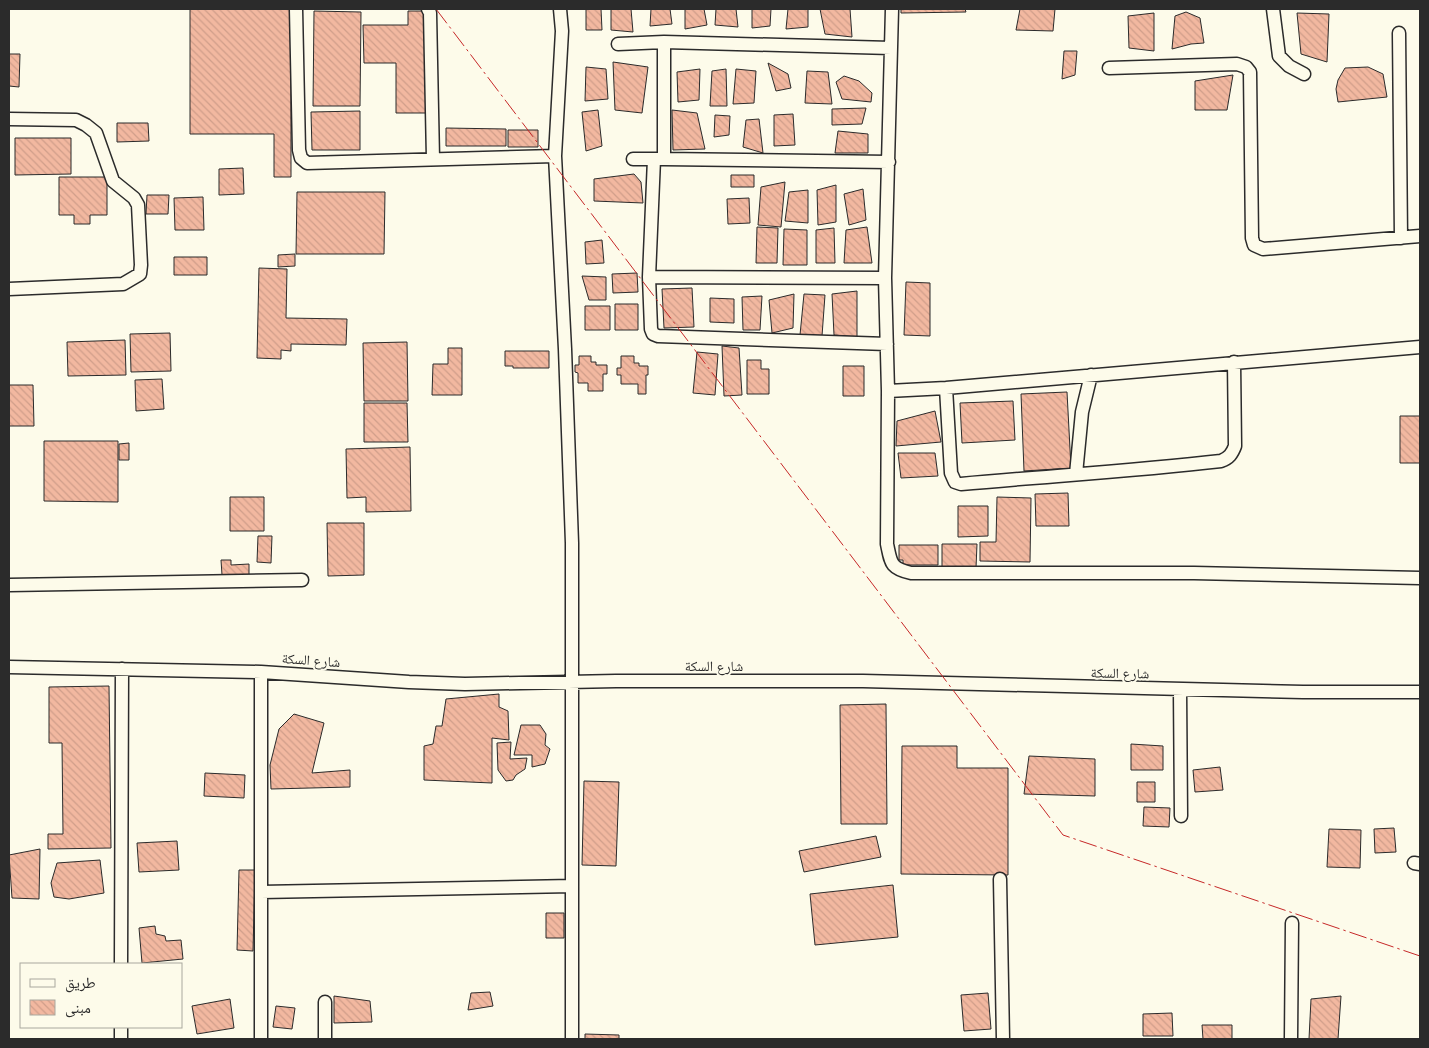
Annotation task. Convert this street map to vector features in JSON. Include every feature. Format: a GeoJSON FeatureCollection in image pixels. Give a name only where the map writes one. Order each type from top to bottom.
{"type":"FeatureCollection","features":[{"type":"Feature","properties":{"kind":"street"},"geometry":{"type":"LineString","coordinates":[[296,9],[299,150],[301,158],[307,163],[555,156]]}},
{"type":"Feature","properties":{"kind":"street"},"geometry":{"type":"LineString","coordinates":[[428,9],[430,13],[433,159]]}},
{"type":"Feature","properties":{"kind":"street"},"geometry":{"type":"LineString","coordinates":[[560,9],[562,31],[555,156],[568,436],[573,682],[572,1039]]}},
{"type":"Feature","properties":{"kind":"street"},"geometry":{"type":"LineString","coordinates":[[892,9],[885,278],[888,391],[887,544],[890,561],[898,570],[912,573],[1194,574],[1420,578]]}},
{"type":"Feature","properties":{"kind":"street"},"geometry":{"type":"LineString","coordinates":[[1273,9],[1279,56],[1289,66],[1304,74]]}},
{"type":"Feature","properties":{"kind":"street"},"geometry":{"type":"LineString","coordinates":[[1399,33],[1401,238]]}},
{"type":"Feature","properties":{"kind":"street"},"geometry":{"type":"LineString","coordinates":[[618,44],[664,42],[891,48]]}},
{"type":"Feature","properties":{"kind":"street"},"geometry":{"type":"LineString","coordinates":[[664,42],[659,159],[650,277],[651,329],[653,334],[658,336],[887,344]]}},
{"type":"Feature","properties":{"kind":"street"},"geometry":{"type":"LineString","coordinates":[[1109,68],[1237,64],[1246,67],[1250,72],[1252,238],[1254,245],[1263,249],[1420,236]]}},
{"type":"Feature","properties":{"kind":"street"},"geometry":{"type":"LineString","coordinates":[[9,119],[76,120],[96,133],[113,181],[134,198],[138,205],[141,265],[140,274],[123,284],[9,288]]}},
{"type":"Feature","properties":{"kind":"street"},"geometry":{"type":"LineString","coordinates":[[633,159],[889,162]]}},
{"type":"Feature","properties":{"kind":"street"},"geometry":{"type":"LineString","coordinates":[[650,277],[885,278]]}},
{"type":"Feature","properties":{"kind":"street"},"geometry":{"type":"LineString","coordinates":[[888,391],[946,388],[1420,347]]}},
{"type":"Feature","properties":{"kind":"street"},"geometry":{"type":"LineString","coordinates":[[946,388],[951,473],[955,482],[961,484],[1158,468],[1221,461],[1228,458],[1235,446],[1234,362]]}},
{"type":"Feature","properties":{"kind":"street"},"geometry":{"type":"LineString","coordinates":[[1076,474],[1082,412],[1091,375]]}},
{"type":"Feature","properties":{"kind":"street"},"geometry":{"type":"LineString","coordinates":[[9,585],[302,580]]}},
{"type":"Feature","properties":{"kind":"street","name":"شارع السكة"},"geometry":{"type":"LineString","coordinates":[[9,667],[261,672],[465,684],[616,681],[863,681],[1180,690],[1420,692]]}},
{"type":"Feature","properties":{"kind":"street"},"geometry":{"type":"LineString","coordinates":[[121,963],[122,669]]}},
{"type":"Feature","properties":{"kind":"street"},"geometry":{"type":"LineString","coordinates":[[261,672],[262,1039]]}},
{"type":"Feature","properties":{"kind":"street"},"geometry":{"type":"LineString","coordinates":[[1180,690],[1181,816]]}},
{"type":"Feature","properties":{"kind":"street"},"geometry":{"type":"LineString","coordinates":[[1000,879],[1003,1039]]}},
{"type":"Feature","properties":{"kind":"street"},"geometry":{"type":"LineString","coordinates":[[262,892],[572,886]]}},
{"type":"Feature","properties":{"kind":"street"},"geometry":{"type":"LineString","coordinates":[[1291,1039],[1292,923]]}},
{"type":"Feature","properties":{"kind":"street"},"geometry":{"type":"LineString","coordinates":[[324,1002],[325,1039]]}},
{"type":"Feature","properties":{"kind":"building"},"geometry":{"type":"Polygon","coordinates":[[[190,9],[291,9],[291,177],[274,177],[274,134],[190,134],[190,9]]]}},
{"type":"Feature","properties":{"kind":"building"},"geometry":{"type":"Polygon","coordinates":[[[586,9],[601,9],[602,30],[586,30],[586,9]]]}},
{"type":"Feature","properties":{"kind":"building"},"geometry":{"type":"Polygon","coordinates":[[[611,9],[631,9],[633,32],[611,30],[611,9]]]}},
{"type":"Feature","properties":{"kind":"building"},"geometry":{"type":"Polygon","coordinates":[[[651,9],[670,9],[672,24],[650,26],[651,9]]]}},
{"type":"Feature","properties":{"kind":"building"},"geometry":{"type":"Polygon","coordinates":[[[685,9],[704,9],[707,25],[685,29],[685,9]]]}},
{"type":"Feature","properties":{"kind":"building"},"geometry":{"type":"Polygon","coordinates":[[[716,9],[736,9],[738,27],[715,25],[716,9]]]}},
{"type":"Feature","properties":{"kind":"building"},"geometry":{"type":"Polygon","coordinates":[[[752,9],[771,9],[770,26],[752,28],[752,9]]]}},
{"type":"Feature","properties":{"kind":"building"},"geometry":{"type":"Polygon","coordinates":[[[788,9],[808,9],[808,27],[786,29],[788,9]]]}},
{"type":"Feature","properties":{"kind":"building"},"geometry":{"type":"Polygon","coordinates":[[[820,9],[850,9],[852,37],[825,34],[820,9]]]}},
{"type":"Feature","properties":{"kind":"building"},"geometry":{"type":"Polygon","coordinates":[[[901,9],[965,9],[966,12],[901,13],[901,9]]]}},
{"type":"Feature","properties":{"kind":"building"},"geometry":{"type":"Polygon","coordinates":[[[1020,9],[1055,9],[1053,31],[1016,30],[1020,9]]]}},
{"type":"Feature","properties":{"kind":"building"},"geometry":{"type":"Polygon","coordinates":[[[314,11],[361,12],[360,106],[313,106],[314,11]]]}},
{"type":"Feature","properties":{"kind":"building"},"geometry":{"type":"Polygon","coordinates":[[[408,11],[425,11],[426,113],[396,113],[396,63],[364,63],[363,25],[408,25],[408,11]]]}},
{"type":"Feature","properties":{"kind":"building"},"geometry":{"type":"Polygon","coordinates":[[[1186,12],[1200,18],[1204,43],[1172,49],[1175,16],[1186,12]]]}},
{"type":"Feature","properties":{"kind":"building"},"geometry":{"type":"Polygon","coordinates":[[[1154,13],[1154,51],[1129,48],[1128,16],[1154,13]]]}},
{"type":"Feature","properties":{"kind":"building"},"geometry":{"type":"Polygon","coordinates":[[[1297,13],[1329,14],[1327,62],[1301,54],[1297,13]]]}},
{"type":"Feature","properties":{"kind":"building"},"geometry":{"type":"Polygon","coordinates":[[[1064,51],[1077,51],[1075,75],[1062,79],[1064,51]]]}},
{"type":"Feature","properties":{"kind":"building"},"geometry":{"type":"Polygon","coordinates":[[[9,54],[20,54],[19,87],[9,86],[9,54]]]}},
{"type":"Feature","properties":{"kind":"building"},"geometry":{"type":"Polygon","coordinates":[[[613,62],[648,67],[642,113],[615,110],[613,62]]]}},
{"type":"Feature","properties":{"kind":"building"},"geometry":{"type":"Polygon","coordinates":[[[768,63],[788,74],[791,88],[776,91],[768,63]]]}},
{"type":"Feature","properties":{"kind":"building"},"geometry":{"type":"Polygon","coordinates":[[[586,67],[606,69],[608,99],[585,101],[586,67]]]}},
{"type":"Feature","properties":{"kind":"building"},"geometry":{"type":"Polygon","coordinates":[[[1368,67],[1383,74],[1387,97],[1338,102],[1336,89],[1338,80],[1345,68],[1368,67]]]}},
{"type":"Feature","properties":{"kind":"building"},"geometry":{"type":"Polygon","coordinates":[[[700,69],[699,100],[678,102],[677,72],[700,69]]]}},
{"type":"Feature","properties":{"kind":"building"},"geometry":{"type":"Polygon","coordinates":[[[726,69],[727,106],[710,106],[712,71],[726,69]]]}},
{"type":"Feature","properties":{"kind":"building"},"geometry":{"type":"Polygon","coordinates":[[[736,69],[756,71],[754,103],[733,104],[736,69]]]}},
{"type":"Feature","properties":{"kind":"building"},"geometry":{"type":"Polygon","coordinates":[[[807,71],[828,72],[832,104],[805,103],[807,71]]]}},
{"type":"Feature","properties":{"kind":"building"},"geometry":{"type":"Polygon","coordinates":[[[1233,75],[1227,110],[1195,110],[1195,81],[1233,75]]]}},
{"type":"Feature","properties":{"kind":"building"},"geometry":{"type":"Polygon","coordinates":[[[844,76],[859,81],[872,93],[871,102],[842,99],[836,82],[844,76]]]}},
{"type":"Feature","properties":{"kind":"building"},"geometry":{"type":"Polygon","coordinates":[[[866,108],[862,124],[832,125],[832,109],[866,108]]]}},
{"type":"Feature","properties":{"kind":"building"},"geometry":{"type":"Polygon","coordinates":[[[598,110],[602,146],[586,151],[582,112],[598,110]]]}},
{"type":"Feature","properties":{"kind":"building"},"geometry":{"type":"Polygon","coordinates":[[[672,110],[697,113],[705,149],[673,150],[672,110]]]}},
{"type":"Feature","properties":{"kind":"building"},"geometry":{"type":"Polygon","coordinates":[[[360,111],[360,150],[312,150],[311,112],[360,111]]]}},
{"type":"Feature","properties":{"kind":"building"},"geometry":{"type":"Polygon","coordinates":[[[793,114],[795,145],[774,146],[774,115],[793,114]]]}},
{"type":"Feature","properties":{"kind":"building"},"geometry":{"type":"Polygon","coordinates":[[[715,115],[730,116],[729,135],[714,137],[715,115]]]}},
{"type":"Feature","properties":{"kind":"building"},"geometry":{"type":"Polygon","coordinates":[[[759,119],[763,153],[743,147],[746,120],[759,119]]]}},
{"type":"Feature","properties":{"kind":"building"},"geometry":{"type":"Polygon","coordinates":[[[117,123],[148,123],[149,141],[117,142],[117,123]]]}},
{"type":"Feature","properties":{"kind":"building"},"geometry":{"type":"Polygon","coordinates":[[[446,128],[506,129],[506,146],[446,146],[446,128]]]}},
{"type":"Feature","properties":{"kind":"building"},"geometry":{"type":"Polygon","coordinates":[[[508,130],[538,130],[538,147],[508,147],[508,130]]]}},
{"type":"Feature","properties":{"kind":"building"},"geometry":{"type":"Polygon","coordinates":[[[838,131],[868,134],[868,153],[835,153],[838,131]]]}},
{"type":"Feature","properties":{"kind":"building"},"geometry":{"type":"Polygon","coordinates":[[[15,138],[71,138],[71,174],[15,175],[15,138]]]}},
{"type":"Feature","properties":{"kind":"building"},"geometry":{"type":"Polygon","coordinates":[[[243,168],[244,194],[219,195],[219,169],[243,168]]]}},
{"type":"Feature","properties":{"kind":"building"},"geometry":{"type":"Polygon","coordinates":[[[634,174],[641,182],[643,203],[594,201],[594,179],[634,174]]]}},
{"type":"Feature","properties":{"kind":"building"},"geometry":{"type":"Polygon","coordinates":[[[731,175],[754,175],[754,187],[731,187],[731,175]]]}},
{"type":"Feature","properties":{"kind":"building"},"geometry":{"type":"Polygon","coordinates":[[[59,177],[107,177],[107,215],[90,215],[90,224],[74,224],[74,215],[59,215],[59,177]]]}},
{"type":"Feature","properties":{"kind":"building"},"geometry":{"type":"Polygon","coordinates":[[[785,182],[781,227],[758,225],[761,187],[785,182]]]}},
{"type":"Feature","properties":{"kind":"building"},"geometry":{"type":"Polygon","coordinates":[[[836,185],[836,222],[818,225],[817,190],[836,185]]]}},
{"type":"Feature","properties":{"kind":"building"},"geometry":{"type":"Polygon","coordinates":[[[863,189],[866,220],[849,225],[844,194],[863,189]]]}},
{"type":"Feature","properties":{"kind":"building"},"geometry":{"type":"Polygon","coordinates":[[[808,190],[808,223],[785,221],[789,192],[808,190]]]}},
{"type":"Feature","properties":{"kind":"building"},"geometry":{"type":"Polygon","coordinates":[[[297,192],[385,192],[384,254],[296,254],[297,192]]]}},
{"type":"Feature","properties":{"kind":"building"},"geometry":{"type":"Polygon","coordinates":[[[147,195],[169,195],[168,214],[146,214],[147,195]]]}},
{"type":"Feature","properties":{"kind":"building"},"geometry":{"type":"Polygon","coordinates":[[[203,197],[204,230],[175,230],[174,198],[203,197]]]}},
{"type":"Feature","properties":{"kind":"building"},"geometry":{"type":"Polygon","coordinates":[[[749,198],[750,223],[728,224],[727,199],[749,198]]]}},
{"type":"Feature","properties":{"kind":"building"},"geometry":{"type":"Polygon","coordinates":[[[757,227],[778,228],[777,263],[756,263],[757,227]]]}},
{"type":"Feature","properties":{"kind":"building"},"geometry":{"type":"Polygon","coordinates":[[[867,227],[872,263],[844,263],[846,230],[867,227]]]}},
{"type":"Feature","properties":{"kind":"building"},"geometry":{"type":"Polygon","coordinates":[[[834,228],[835,263],[816,263],[816,230],[834,228]]]}},
{"type":"Feature","properties":{"kind":"building"},"geometry":{"type":"Polygon","coordinates":[[[784,229],[807,230],[807,265],[783,265],[784,229]]]}},
{"type":"Feature","properties":{"kind":"building"},"geometry":{"type":"Polygon","coordinates":[[[602,240],[604,263],[586,264],[585,242],[602,240]]]}},
{"type":"Feature","properties":{"kind":"building"},"geometry":{"type":"Polygon","coordinates":[[[295,254],[295,266],[278,267],[278,255],[295,254]]]}},
{"type":"Feature","properties":{"kind":"building"},"geometry":{"type":"Polygon","coordinates":[[[174,257],[207,257],[207,275],[174,275],[174,257]]]}},
{"type":"Feature","properties":{"kind":"building"},"geometry":{"type":"Polygon","coordinates":[[[259,268],[287,269],[286,318],[347,319],[346,345],[291,344],[291,351],[281,350],[281,359],[257,358],[259,268]]]}},
{"type":"Feature","properties":{"kind":"building"},"geometry":{"type":"Polygon","coordinates":[[[637,273],[638,292],[613,293],[612,274],[637,273]]]}},
{"type":"Feature","properties":{"kind":"building"},"geometry":{"type":"Polygon","coordinates":[[[582,276],[606,277],[606,300],[589,300],[582,276]]]}},
{"type":"Feature","properties":{"kind":"building"},"geometry":{"type":"Polygon","coordinates":[[[906,282],[930,283],[930,336],[904,335],[906,282]]]}},
{"type":"Feature","properties":{"kind":"building"},"geometry":{"type":"Polygon","coordinates":[[[692,288],[694,327],[664,328],[662,289],[692,288]]]}},
{"type":"Feature","properties":{"kind":"building"},"geometry":{"type":"Polygon","coordinates":[[[857,291],[857,337],[834,335],[832,294],[857,291]]]}},
{"type":"Feature","properties":{"kind":"building"},"geometry":{"type":"Polygon","coordinates":[[[794,294],[793,328],[772,333],[769,300],[794,294]]]}},
{"type":"Feature","properties":{"kind":"building"},"geometry":{"type":"Polygon","coordinates":[[[804,294],[825,295],[822,336],[800,335],[804,294]]]}},
{"type":"Feature","properties":{"kind":"building"},"geometry":{"type":"Polygon","coordinates":[[[762,296],[760,330],[743,330],[742,297],[762,296]]]}},
{"type":"Feature","properties":{"kind":"building"},"geometry":{"type":"Polygon","coordinates":[[[710,298],[734,299],[734,323],[710,322],[710,298]]]}},
{"type":"Feature","properties":{"kind":"building"},"geometry":{"type":"Polygon","coordinates":[[[615,304],[638,304],[638,330],[615,330],[615,304]]]}},
{"type":"Feature","properties":{"kind":"building"},"geometry":{"type":"Polygon","coordinates":[[[585,306],[610,306],[610,330],[585,330],[585,306]]]}},
{"type":"Feature","properties":{"kind":"building"},"geometry":{"type":"Polygon","coordinates":[[[170,333],[171,371],[131,372],[130,334],[170,333]]]}},
{"type":"Feature","properties":{"kind":"building"},"geometry":{"type":"Polygon","coordinates":[[[125,340],[126,375],[68,376],[67,342],[125,340]]]}},
{"type":"Feature","properties":{"kind":"building"},"geometry":{"type":"Polygon","coordinates":[[[407,342],[408,401],[364,401],[363,343],[407,342]]]}},
{"type":"Feature","properties":{"kind":"building"},"geometry":{"type":"Polygon","coordinates":[[[722,346],[739,348],[742,395],[724,396],[722,346]]]}},
{"type":"Feature","properties":{"kind":"building"},"geometry":{"type":"Polygon","coordinates":[[[448,348],[462,348],[462,395],[432,395],[433,364],[448,364],[448,348]]]}},
{"type":"Feature","properties":{"kind":"building"},"geometry":{"type":"Polygon","coordinates":[[[505,351],[549,351],[549,368],[513,368],[513,366],[505,366],[505,351]]]}},
{"type":"Feature","properties":{"kind":"building"},"geometry":{"type":"Polygon","coordinates":[[[697,352],[718,354],[715,395],[693,393],[697,352]]]}},
{"type":"Feature","properties":{"kind":"building"},"geometry":{"type":"Polygon","coordinates":[[[579,356],[591,356],[591,362],[596,362],[596,365],[607,365],[607,374],[603,374],[603,391],[588,391],[588,383],[578,383],[578,373],[575,372],[575,365],[579,365],[579,356]]]}},
{"type":"Feature","properties":{"kind":"building"},"geometry":{"type":"Polygon","coordinates":[[[621,356],[634,356],[634,363],[639,363],[639,366],[648,366],[646,394],[638,394],[638,384],[621,384],[621,375],[617,375],[617,368],[621,368],[621,356]]]}},
{"type":"Feature","properties":{"kind":"building"},"geometry":{"type":"Polygon","coordinates":[[[747,360],[761,360],[761,369],[769,369],[769,394],[747,394],[747,360]]]}},
{"type":"Feature","properties":{"kind":"building"},"geometry":{"type":"Polygon","coordinates":[[[843,366],[864,366],[864,396],[843,396],[843,366]]]}},
{"type":"Feature","properties":{"kind":"building"},"geometry":{"type":"Polygon","coordinates":[[[162,379],[164,409],[136,411],[135,380],[162,379]]]}},
{"type":"Feature","properties":{"kind":"building"},"geometry":{"type":"Polygon","coordinates":[[[9,385],[33,385],[34,426],[9,426],[9,385]]]}},
{"type":"Feature","properties":{"kind":"building"},"geometry":{"type":"Polygon","coordinates":[[[1067,392],[1071,468],[1024,471],[1021,394],[1067,392]]]}},
{"type":"Feature","properties":{"kind":"building"},"geometry":{"type":"Polygon","coordinates":[[[1013,401],[1015,440],[962,443],[960,403],[1013,401]]]}},
{"type":"Feature","properties":{"kind":"building"},"geometry":{"type":"Polygon","coordinates":[[[364,403],[407,403],[408,442],[364,442],[364,403]]]}},
{"type":"Feature","properties":{"kind":"building"},"geometry":{"type":"Polygon","coordinates":[[[935,411],[941,442],[896,446],[897,421],[935,411]]]}},
{"type":"Feature","properties":{"kind":"building"},"geometry":{"type":"Polygon","coordinates":[[[1400,416],[1420,416],[1420,463],[1400,463],[1400,416]]]}},
{"type":"Feature","properties":{"kind":"building"},"geometry":{"type":"Polygon","coordinates":[[[44,441],[118,441],[118,502],[44,501],[44,441]]]}},
{"type":"Feature","properties":{"kind":"building"},"geometry":{"type":"Polygon","coordinates":[[[129,443],[129,460],[119,460],[119,444],[129,443]]]}},
{"type":"Feature","properties":{"kind":"building"},"geometry":{"type":"Polygon","coordinates":[[[410,447],[411,511],[366,512],[366,497],[347,498],[346,449],[410,447]]]}},
{"type":"Feature","properties":{"kind":"building"},"geometry":{"type":"Polygon","coordinates":[[[898,453],[935,453],[938,476],[901,478],[898,453]]]}},
{"type":"Feature","properties":{"kind":"building"},"geometry":{"type":"Polygon","coordinates":[[[1068,493],[1069,526],[1036,526],[1035,494],[1068,493]]]}},
{"type":"Feature","properties":{"kind":"building"},"geometry":{"type":"Polygon","coordinates":[[[230,497],[264,497],[264,531],[230,531],[230,497]]]}},
{"type":"Feature","properties":{"kind":"building"},"geometry":{"type":"Polygon","coordinates":[[[997,497],[1031,498],[1030,562],[980,561],[980,542],[996,542],[997,497]]]}},
{"type":"Feature","properties":{"kind":"building"},"geometry":{"type":"Polygon","coordinates":[[[958,506],[988,506],[988,536],[958,537],[958,506]]]}},
{"type":"Feature","properties":{"kind":"building"},"geometry":{"type":"Polygon","coordinates":[[[327,523],[364,523],[364,575],[328,576],[327,523]]]}},
{"type":"Feature","properties":{"kind":"building"},"geometry":{"type":"Polygon","coordinates":[[[258,536],[272,536],[271,563],[257,562],[258,536]]]}},
{"type":"Feature","properties":{"kind":"building"},"geometry":{"type":"Polygon","coordinates":[[[942,544],[977,544],[976,568],[942,568],[942,544]]]}},
{"type":"Feature","properties":{"kind":"building"},"geometry":{"type":"Polygon","coordinates":[[[899,545],[938,545],[938,565],[903,565],[903,560],[899,560],[899,545]]]}},
{"type":"Feature","properties":{"kind":"building"},"geometry":{"type":"Polygon","coordinates":[[[221,560],[231,560],[231,565],[249,564],[249,575],[222,575],[221,560]]]}},
{"type":"Feature","properties":{"kind":"building"},"geometry":{"type":"Polygon","coordinates":[[[109,686],[111,848],[48,849],[48,834],[63,834],[62,743],[49,743],[49,687],[109,686]]]}},
{"type":"Feature","properties":{"kind":"building"},"geometry":{"type":"Polygon","coordinates":[[[499,694],[499,707],[508,711],[509,740],[492,738],[492,783],[424,780],[424,746],[433,744],[436,726],[442,726],[446,699],[499,694]]]}},
{"type":"Feature","properties":{"kind":"building"},"geometry":{"type":"Polygon","coordinates":[[[886,704],[887,824],[841,824],[840,705],[886,704]]]}},
{"type":"Feature","properties":{"kind":"building"},"geometry":{"type":"Polygon","coordinates":[[[294,714],[324,723],[312,773],[350,770],[350,787],[271,789],[270,765],[279,729],[294,714]]]}},
{"type":"Feature","properties":{"kind":"building"},"geometry":{"type":"Polygon","coordinates":[[[521,725],[540,725],[546,734],[545,745],[550,749],[545,764],[532,767],[532,755],[514,755],[521,725]]]}},
{"type":"Feature","properties":{"kind":"building"},"geometry":{"type":"Polygon","coordinates":[[[511,742],[510,759],[527,758],[525,769],[516,775],[513,780],[506,781],[498,770],[497,743],[511,742]]]}},
{"type":"Feature","properties":{"kind":"building"},"geometry":{"type":"Polygon","coordinates":[[[1131,744],[1163,746],[1163,770],[1131,770],[1131,744]]]}},
{"type":"Feature","properties":{"kind":"building"},"geometry":{"type":"Polygon","coordinates":[[[902,746],[957,746],[957,768],[1008,768],[1008,875],[901,874],[902,746]]]}},
{"type":"Feature","properties":{"kind":"building"},"geometry":{"type":"Polygon","coordinates":[[[1029,756],[1095,759],[1095,796],[1024,794],[1029,756]]]}},
{"type":"Feature","properties":{"kind":"building"},"geometry":{"type":"Polygon","coordinates":[[[1220,767],[1223,790],[1195,792],[1193,770],[1220,767]]]}},
{"type":"Feature","properties":{"kind":"building"},"geometry":{"type":"Polygon","coordinates":[[[205,773],[245,775],[244,798],[204,796],[205,773]]]}},
{"type":"Feature","properties":{"kind":"building"},"geometry":{"type":"Polygon","coordinates":[[[584,781],[619,782],[616,866],[582,865],[584,781]]]}},
{"type":"Feature","properties":{"kind":"building"},"geometry":{"type":"Polygon","coordinates":[[[1137,782],[1155,782],[1155,802],[1137,802],[1137,782]]]}},
{"type":"Feature","properties":{"kind":"building"},"geometry":{"type":"Polygon","coordinates":[[[1144,807],[1170,808],[1169,827],[1143,826],[1144,807]]]}},
{"type":"Feature","properties":{"kind":"building"},"geometry":{"type":"Polygon","coordinates":[[[1394,828],[1396,852],[1375,853],[1374,829],[1394,828]]]}},
{"type":"Feature","properties":{"kind":"building"},"geometry":{"type":"Polygon","coordinates":[[[1329,829],[1361,830],[1360,868],[1327,867],[1329,829]]]}},
{"type":"Feature","properties":{"kind":"building"},"geometry":{"type":"Polygon","coordinates":[[[876,836],[881,857],[804,872],[799,851],[876,836]]]}},
{"type":"Feature","properties":{"kind":"building"},"geometry":{"type":"Polygon","coordinates":[[[177,841],[179,870],[139,872],[137,843],[177,841]]]}},
{"type":"Feature","properties":{"kind":"building"},"geometry":{"type":"Polygon","coordinates":[[[40,849],[39,899],[12,898],[9,855],[40,849]]]}},
{"type":"Feature","properties":{"kind":"building"},"geometry":{"type":"Polygon","coordinates":[[[100,860],[104,893],[69,899],[54,897],[51,883],[57,863],[100,860]]]}},
{"type":"Feature","properties":{"kind":"building"},"geometry":{"type":"Polygon","coordinates":[[[239,870],[255,870],[253,951],[237,950],[239,870]]]}},
{"type":"Feature","properties":{"kind":"building"},"geometry":{"type":"Polygon","coordinates":[[[893,885],[898,937],[815,945],[810,894],[893,885]]]}},
{"type":"Feature","properties":{"kind":"building"},"geometry":{"type":"Polygon","coordinates":[[[546,913],[564,913],[564,938],[546,938],[546,913]]]}},
{"type":"Feature","properties":{"kind":"building"},"geometry":{"type":"Polygon","coordinates":[[[155,926],[156,934],[165,936],[166,941],[181,940],[183,959],[142,963],[139,928],[155,926]]]}},
{"type":"Feature","properties":{"kind":"building"},"geometry":{"type":"Polygon","coordinates":[[[490,992],[493,1006],[468,1010],[471,993],[490,992]]]}},
{"type":"Feature","properties":{"kind":"building"},"geometry":{"type":"Polygon","coordinates":[[[988,993],[991,1029],[964,1031],[961,995],[988,993]]]}},
{"type":"Feature","properties":{"kind":"building"},"geometry":{"type":"Polygon","coordinates":[[[334,996],[370,1001],[372,1022],[334,1023],[334,996]]]}},
{"type":"Feature","properties":{"kind":"building"},"geometry":{"type":"Polygon","coordinates":[[[1341,996],[1338,1039],[1309,1039],[1311,999],[1341,996]]]}},
{"type":"Feature","properties":{"kind":"building"},"geometry":{"type":"Polygon","coordinates":[[[230,999],[234,1028],[197,1034],[192,1006],[230,999]]]}},
{"type":"Feature","properties":{"kind":"building"},"geometry":{"type":"Polygon","coordinates":[[[276,1006],[295,1008],[292,1029],[273,1027],[276,1006]]]}},
{"type":"Feature","properties":{"kind":"building"},"geometry":{"type":"Polygon","coordinates":[[[1172,1013],[1173,1036],[1143,1036],[1143,1014],[1172,1013]]]}},
{"type":"Feature","properties":{"kind":"building"},"geometry":{"type":"Polygon","coordinates":[[[1202,1025],[1232,1025],[1232,1039],[1203,1039],[1202,1025]]]}},
{"type":"Feature","properties":{"kind":"building"},"geometry":{"type":"Polygon","coordinates":[[[585,1034],[619,1035],[619,1039],[585,1039],[585,1034]]]}},
{"type":"Feature","properties":{"kind":"power"},"geometry":{"type":"LineString","coordinates":[[436,9],[1063,835],[1420,956]]}}]}
